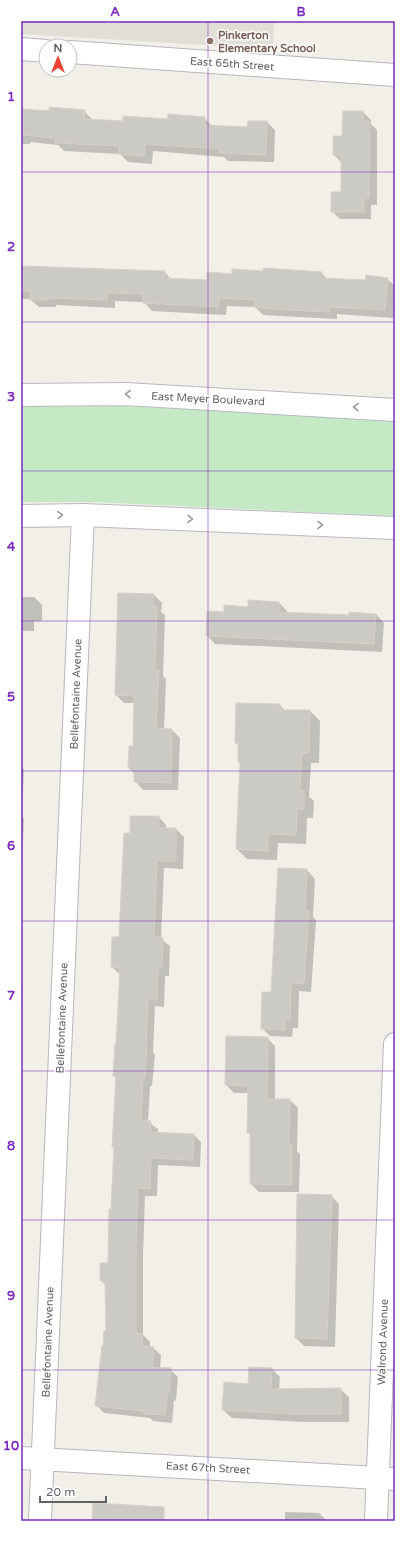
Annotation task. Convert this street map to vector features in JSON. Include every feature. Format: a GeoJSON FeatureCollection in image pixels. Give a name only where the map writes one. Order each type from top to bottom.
{"type":"FeatureCollection","features":[{"type":"Feature","properties":{"kind":"street"},"geometry":{"type":"LineString","coordinates":[[21,49],[38,50]]}},
{"type":"Feature","properties":{"kind":"street","name":"East 65th Street"},"geometry":{"type":"LineString","coordinates":[[78,53],[395,75]]}},
{"type":"Feature","properties":{"kind":"street","name":"East Meyer Boulevard"},"geometry":{"type":"LineString","coordinates":[[21,395],[126,394],[395,410]]}},
{"type":"Feature","properties":{"kind":"street"},"geometry":{"type":"LineString","coordinates":[[21,516],[83,515],[395,528]]}},
{"type":"Feature","properties":{"kind":"street","name":"Bellefontaine Avenue"},"geometry":{"type":"LineString","coordinates":[[40,1521],[83,515]]}},
{"type":"Feature","properties":{"kind":"street","name":"Walrond Avenue"},"geometry":{"type":"LineString","coordinates":[[376,1521],[386,1479],[395,1044]]}},
{"type":"Feature","properties":{"kind":"street","name":"East 67th Street"},"geometry":{"type":"LineString","coordinates":[[21,1458],[386,1479]]}},
{"type":"Feature","properties":{"kind":"shaded area","name":"Pinkerton Elementary School"},"geometry":{"type":"Polygon","coordinates":[[[21,21],[274,21],[273,49],[21,34],[21,21]]]}},
{"type":"Feature","properties":{"kind":"green space"},"geometry":{"type":"Polygon","coordinates":[[[124,406],[395,420],[395,516],[93,502],[21,502],[21,407],[124,406]]]}},
{"type":"Feature","properties":{"kind":"building"},"geometry":{"type":"Polygon","coordinates":[[[49,107],[85,110],[84,119],[123,121],[123,116],[168,119],[168,114],[205,117],[204,125],[247,127],[248,121],[267,121],[266,155],[219,153],[219,149],[145,144],[144,156],[119,154],[119,146],[55,143],[56,138],[21,135],[21,109],[49,111],[49,107]]]}},
{"type":"Feature","properties":{"kind":"building"},"geometry":{"type":"Polygon","coordinates":[[[343,111],[363,111],[363,121],[370,121],[369,198],[364,198],[364,212],[331,212],[331,192],[341,192],[341,155],[333,155],[333,136],[342,136],[343,111]]]}},
{"type":"Feature","properties":{"kind":"building"},"geometry":{"type":"Polygon","coordinates":[[[21,266],[165,271],[164,278],[207,280],[207,272],[232,274],[232,269],[263,271],[264,268],[322,272],[322,278],[365,280],[366,275],[388,278],[385,310],[329,307],[329,312],[254,307],[254,300],[219,298],[218,307],[143,303],[143,294],[108,293],[107,300],[49,298],[49,300],[30,300],[30,291],[21,291],[21,266]]]}},
{"type":"Feature","properties":{"kind":"building"},"geometry":{"type":"Polygon","coordinates":[[[118,593],[154,594],[153,606],[157,606],[155,670],[159,670],[156,728],[172,729],[171,783],[134,782],[134,768],[128,768],[129,746],[133,746],[134,696],[115,695],[118,593]]]}},
{"type":"Feature","properties":{"kind":"building"},"geometry":{"type":"Polygon","coordinates":[[[248,600],[279,602],[279,612],[349,615],[349,612],[376,614],[374,644],[206,636],[207,611],[224,612],[224,605],[248,607],[248,600]]]}},
{"type":"Feature","properties":{"kind":"building"},"geometry":{"type":"Polygon","coordinates":[[[236,703],[280,704],[280,710],[310,710],[309,753],[302,753],[300,790],[304,791],[304,809],[297,809],[296,835],[268,834],[268,851],[236,849],[240,762],[238,762],[238,743],[235,743],[236,703]]]}},
{"type":"Feature","properties":{"kind":"building"},"geometry":{"type":"Polygon","coordinates":[[[130,816],[159,816],[159,828],[176,828],[176,861],[157,861],[154,937],[163,938],[162,968],[158,968],[157,1000],[148,999],[147,1046],[145,1078],[143,1078],[141,1120],[151,1121],[150,1132],[194,1134],[193,1160],[151,1158],[150,1189],[138,1188],[136,1333],[143,1334],[142,1346],[154,1347],[152,1367],[171,1368],[165,1415],[144,1414],[144,1411],[95,1406],[104,1331],[106,1331],[105,1281],[100,1281],[100,1263],[108,1263],[109,1209],[111,1209],[114,1147],[112,1147],[116,1076],[113,1076],[120,968],[111,967],[112,937],[119,937],[124,833],[130,833],[130,816]]]}},
{"type":"Feature","properties":{"kind":"building"},"geometry":{"type":"Polygon","coordinates":[[[278,868],[307,869],[305,911],[309,911],[304,984],[291,983],[290,1020],[285,1020],[285,1030],[261,1029],[262,992],[271,992],[278,868]]]}},
{"type":"Feature","properties":{"kind":"building"},"geometry":{"type":"Polygon","coordinates":[[[226,1036],[268,1037],[267,1099],[290,1099],[289,1145],[292,1145],[292,1185],[250,1184],[250,1133],[247,1133],[248,1086],[225,1085],[226,1036]]]}},
{"type":"Feature","properties":{"kind":"building"},"geometry":{"type":"Polygon","coordinates":[[[297,1194],[332,1195],[327,1339],[295,1338],[297,1194]]]}},
{"type":"Feature","properties":{"kind":"building"},"geometry":{"type":"Polygon","coordinates":[[[249,1367],[272,1368],[271,1389],[341,1388],[341,1414],[295,1414],[222,1410],[224,1382],[248,1384],[249,1367]]]}},
{"type":"Feature","properties":{"kind":"building"},"geometry":{"type":"Polygon","coordinates":[[[93,1503],[164,1507],[164,1521],[92,1521],[93,1503]]]}},
{"type":"Feature","properties":{"kind":"place","name":"Pinkerton Elementary School"},"geometry":{"type":"Point","coordinates":[210,41]}}]}
